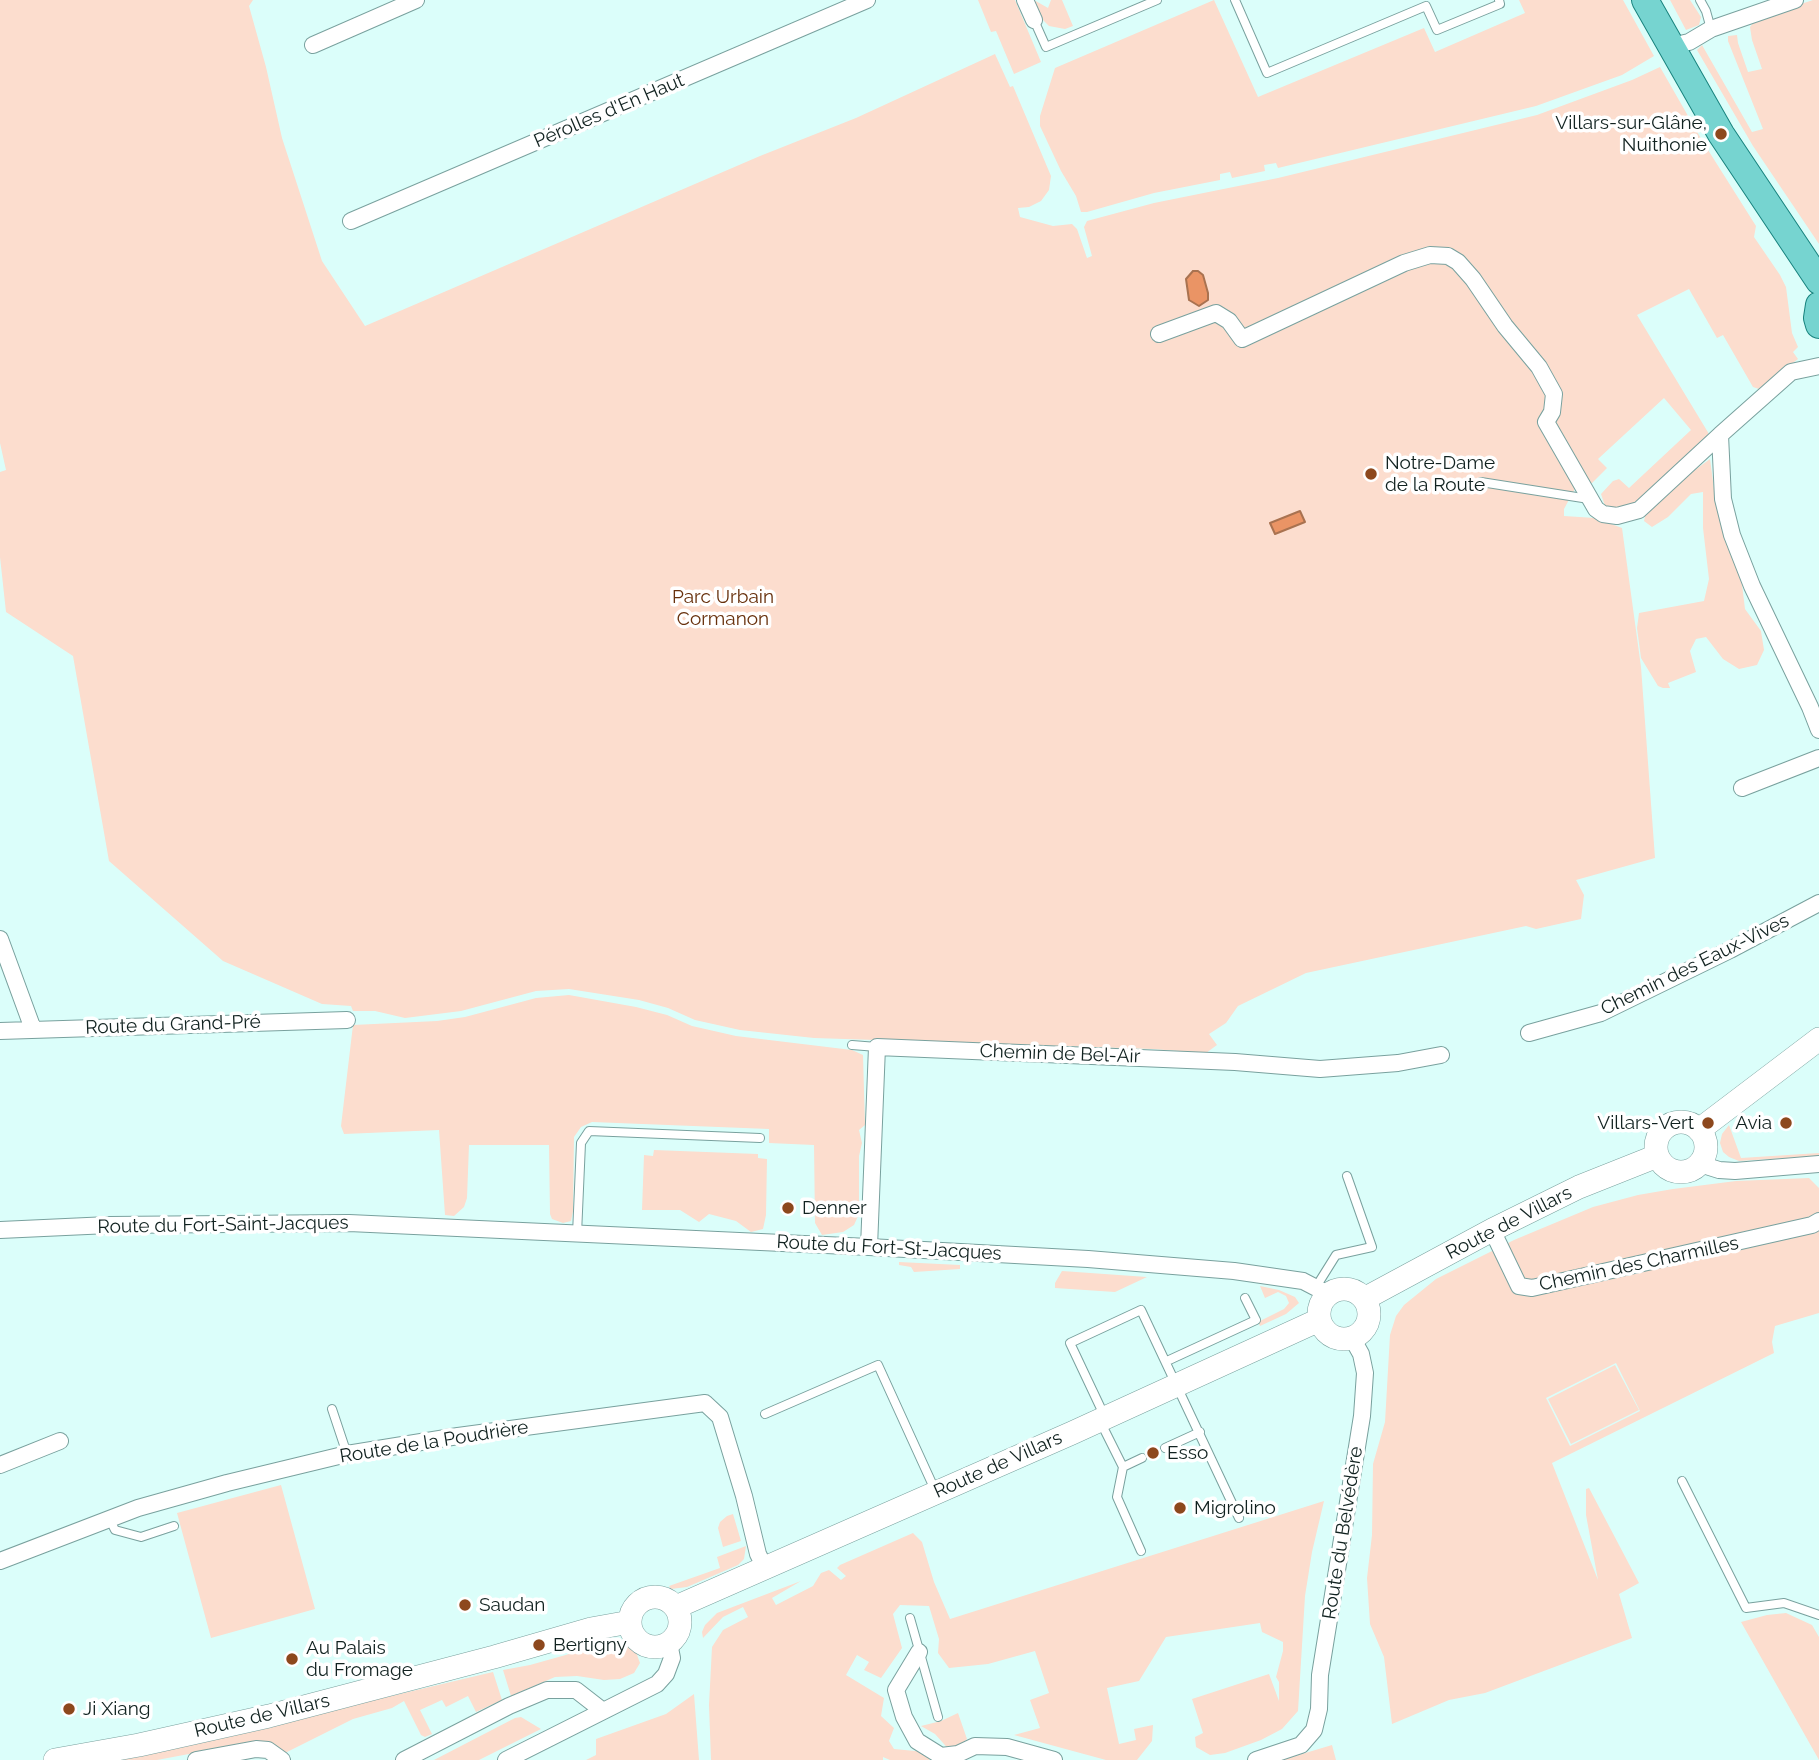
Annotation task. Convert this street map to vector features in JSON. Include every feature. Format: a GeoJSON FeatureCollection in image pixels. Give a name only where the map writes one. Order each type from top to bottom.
{"type":"FeatureCollection","features":[{"type":"Feature","properties":{"kind":"main road"},"geometry":{"type":"LineString","coordinates":[[1646,0],[1721,134],[1819,281]]}},
{"type":"Feature","properties":{"kind":"main road"},"geometry":{"type":"LineString","coordinates":[[1819,305],[1819,325]]}},
{"type":"Feature","properties":{"kind":"main road"},"geometry":{"type":"LineString","coordinates":[[1699,1130],[1819,1039]]}},
{"type":"Feature","properties":{"kind":"main road"},"geometry":{"type":"LineString","coordinates":[[1684,1122],[1699,1130],[1706,1143],[1700,1164],[1693,1170],[1676,1172],[1661,1164],[1657,1156],[1657,1139],[1667,1126],[1684,1122]]}},
{"type":"Feature","properties":{"kind":"main road","name":"Route de Villars"},"geometry":{"type":"LineString","coordinates":[[1364,1299],[1579,1187],[1657,1156]]}},
{"type":"Feature","properties":{"kind":"main road"},"geometry":{"type":"LineString","coordinates":[[1348,1289],[1357,1292],[1364,1299],[1369,1310],[1368,1322],[1362,1332],[1352,1338],[1335,1338],[1328,1334],[1319,1320],[1322,1291],[1348,1289]]}},
{"type":"Feature","properties":{"kind":"main road","name":"Route de Villars"},"geometry":{"type":"LineString","coordinates":[[676,1607],[1319,1320]]}},
{"type":"Feature","properties":{"kind":"main road"},"geometry":{"type":"LineString","coordinates":[[649,1597],[666,1599],[676,1607],[680,1616],[680,1628],[669,1643],[655,1647],[644,1645],[634,1637],[629,1622],[636,1605],[649,1597]]}},
{"type":"Feature","properties":{"kind":"main road","name":"Route de Villars"},"geometry":{"type":"LineString","coordinates":[[55,1760],[139,1745],[269,1716],[591,1629],[629,1622]]}},
{"type":"Feature","properties":{"kind":"street"},"geometry":{"type":"LineString","coordinates":[[313,45],[416,0]]}},
{"type":"Feature","properties":{"kind":"street","name":"Pérolles d'En Haut"},"geometry":{"type":"LineString","coordinates":[[351,221],[867,0]]}},
{"type":"Feature","properties":{"kind":"street"},"geometry":{"type":"LineString","coordinates":[[1025,0],[1034,20]]}},
{"type":"Feature","properties":{"kind":"street"},"geometry":{"type":"LineString","coordinates":[[1671,46],[1689,42],[1711,29],[1795,0]]}},
{"type":"Feature","properties":{"kind":"street"},"geometry":{"type":"LineString","coordinates":[[1159,334],[1216,313],[1229,321],[1242,340],[1404,263],[1430,255],[1448,256],[1458,262],[1473,279],[1505,326],[1539,367],[1553,394],[1552,412],[1546,422],[1596,509],[1603,514],[1617,516],[1639,510],[1791,372],[1819,366]]}},
{"type":"Feature","properties":{"kind":"street"},"geometry":{"type":"LineString","coordinates":[[1720,435],[1723,499],[1732,535],[1752,586],[1819,730]]}},
{"type":"Feature","properties":{"kind":"street"},"geometry":{"type":"LineString","coordinates":[[1742,788],[1819,758]]}},
{"type":"Feature","properties":{"kind":"street","name":"Chemin des Eaux-Vives"},"geometry":{"type":"LineString","coordinates":[[1529,1033],[1601,1013],[1819,903]]}},
{"type":"Feature","properties":{"kind":"street"},"geometry":{"type":"LineString","coordinates":[[0,939],[33,1029]]}},
{"type":"Feature","properties":{"kind":"street","name":"Route du Grand-Pré"},"geometry":{"type":"LineString","coordinates":[[0,1031],[346,1020]]}},
{"type":"Feature","properties":{"kind":"street"},"geometry":{"type":"LineString","coordinates":[[869,1247],[877,1047]]}},
{"type":"Feature","properties":{"kind":"street","name":"Chemin de Bel-Air"},"geometry":{"type":"LineString","coordinates":[[877,1047],[1235,1062],[1320,1069],[1398,1063],[1441,1055]]}},
{"type":"Feature","properties":{"kind":"street"},"geometry":{"type":"LineString","coordinates":[[1700,1164],[1719,1170],[1735,1171],[1819,1164]]}},
{"type":"Feature","properties":{"kind":"street","name":"Chemin des Charmilles"},"geometry":{"type":"LineString","coordinates":[[1492,1230],[1518,1286],[1532,1288],[1812,1225],[1819,1221]]}},
{"type":"Feature","properties":{"kind":"street","name":"Route du Fort-Saint-Jacques"},"geometry":{"type":"LineString","coordinates":[[0,1230],[109,1225],[349,1223],[446,1228]]}},
{"type":"Feature","properties":{"kind":"street","name":"Route du Fort-St-Jacques"},"geometry":{"type":"LineString","coordinates":[[446,1228],[1088,1259],[1234,1271],[1303,1281],[1322,1291]]}},
{"type":"Feature","properties":{"kind":"street","name":"Route du Belvédère"},"geometry":{"type":"LineString","coordinates":[[1256,1760],[1301,1745],[1314,1730],[1319,1709],[1320,1675],[1362,1416],[1365,1373],[1361,1354],[1352,1338]]}},
{"type":"Feature","properties":{"kind":"street","name":"Route de la Poudrière"},"geometry":{"type":"LineString","coordinates":[[0,1560],[138,1508],[347,1454],[458,1436],[705,1403],[720,1417],[758,1554],[765,1568]]}},
{"type":"Feature","properties":{"kind":"street"},"geometry":{"type":"LineString","coordinates":[[0,1465],[60,1441]]}},
{"type":"Feature","properties":{"kind":"street"},"geometry":{"type":"LineString","coordinates":[[506,1760],[657,1684],[666,1674],[672,1658],[669,1643]]}},
{"type":"Feature","properties":{"kind":"street"},"geometry":{"type":"LineString","coordinates":[[919,1652],[896,1690],[904,1717],[917,1741],[941,1756],[958,1754],[975,1746],[1007,1747],[1054,1760]]}},
{"type":"Feature","properties":{"kind":"street"},"geometry":{"type":"LineString","coordinates":[[404,1760],[509,1706],[547,1690],[576,1690],[604,1711]]}},
{"type":"Feature","properties":{"kind":"street","name":"Route de Villars"},"geometry":{"type":"LineString","coordinates":[[196,1760],[256,1749],[268,1750],[282,1760]]}},
{"type":"Feature","properties":{"kind":"lane"},"geometry":{"type":"LineString","coordinates":[[1034,20],[1046,47],[1157,0]]}},
{"type":"Feature","properties":{"kind":"lane"},"geometry":{"type":"LineString","coordinates":[[1235,0],[1267,74],[1426,6],[1437,30],[1500,4],[1499,0]]}},
{"type":"Feature","properties":{"kind":"lane"},"geometry":{"type":"LineString","coordinates":[[1700,0],[1711,29]]}},
{"type":"Feature","properties":{"kind":"lane"},"geometry":{"type":"LineString","coordinates":[[1482,482],[1590,499]]}},
{"type":"Feature","properties":{"kind":"lane"},"geometry":{"type":"LineString","coordinates":[[852,1045],[877,1047]]}},
{"type":"Feature","properties":{"kind":"lane"},"geometry":{"type":"LineString","coordinates":[[577,1234],[581,1143],[589,1130],[760,1138]]}},
{"type":"Feature","properties":{"kind":"lane"},"geometry":{"type":"LineString","coordinates":[[1322,1291],[1336,1255],[1372,1247],[1347,1176]]}},
{"type":"Feature","properties":{"kind":"lane"},"geometry":{"type":"LineString","coordinates":[[1167,1361],[1256,1320],[1245,1298]]}},
{"type":"Feature","properties":{"kind":"lane"},"geometry":{"type":"LineString","coordinates":[[1140,1550],[1117,1497],[1123,1466],[1070,1343],[1145,1308],[1239,1518]]}},
{"type":"Feature","properties":{"kind":"lane"},"geometry":{"type":"LineString","coordinates":[[765,1414],[878,1365],[936,1493]]}},
{"type":"Feature","properties":{"kind":"lane"},"geometry":{"type":"LineString","coordinates":[[332,1409],[347,1454]]}},
{"type":"Feature","properties":{"kind":"lane"},"geometry":{"type":"LineString","coordinates":[[1165,1448],[1200,1432]]}},
{"type":"Feature","properties":{"kind":"lane"},"geometry":{"type":"LineString","coordinates":[[1123,1466],[1142,1458]]}},
{"type":"Feature","properties":{"kind":"lane"},"geometry":{"type":"LineString","coordinates":[[1682,1480],[1746,1608],[1784,1603],[1819,1615]]}},
{"type":"Feature","properties":{"kind":"lane"},"geometry":{"type":"LineString","coordinates":[[110,1520],[115,1530],[141,1536],[174,1526]]}},
{"type":"Feature","properties":{"kind":"lane"},"geometry":{"type":"LineString","coordinates":[[910,1618],[938,1717]]}},
{"type":"Feature","properties":{"kind":"lane"},"geometry":{"type":"LineString","coordinates":[[957,1760],[975,1746]]}},
{"type":"Feature","properties":{"kind":"green space","name":"Parc Urbain Cormanon"},"geometry":{"type":"Polygon","coordinates":[[[0,0],[253,0],[249,6],[282,138],[322,261],[365,326],[760,156],[856,118],[995,54],[1010,87],[1013,86],[1051,176],[1049,190],[1041,201],[1029,207],[1018,208],[1020,217],[1053,226],[1072,224],[1077,229],[1087,258],[1092,256],[1084,227],[1087,221],[1154,203],[1278,178],[1537,115],[1660,67],[1756,226],[1754,237],[1786,287],[1792,333],[1798,347],[1793,352],[1798,359],[1759,389],[1753,387],[1723,335],[1717,338],[1689,289],[1637,315],[1709,434],[1637,501],[1622,509],[1605,506],[1601,494],[1613,481],[1619,479],[1629,488],[1691,430],[1664,398],[1598,459],[1607,468],[1592,483],[1578,483],[1564,509],[1564,516],[1595,518],[1622,528],[1641,667],[1655,858],[1576,880],[1584,895],[1581,919],[1536,929],[1526,926],[1306,973],[1238,1006],[1226,1023],[1209,1034],[1217,1045],[1206,1053],[814,1038],[740,1030],[695,1020],[668,1008],[639,1000],[569,989],[536,991],[461,1011],[405,1018],[375,1011],[353,1011],[351,1006],[322,1004],[223,961],[109,861],[73,656],[6,612],[0,557],[0,472],[6,470],[0,443],[0,0]]]}},
{"type":"Feature","properties":{"kind":"green space"},"geometry":{"type":"Polygon","coordinates":[[[978,0],[1015,0],[1041,62],[1014,74],[996,31],[991,32],[978,0]]]}},
{"type":"Feature","properties":{"kind":"green space"},"geometry":{"type":"Polygon","coordinates":[[[1034,0],[1048,8],[1051,0],[1062,0],[1073,26],[1065,29],[1049,26],[1043,20],[1034,0]]]}},
{"type":"Feature","properties":{"kind":"green space"},"geometry":{"type":"Polygon","coordinates":[[[1214,0],[1258,97],[1424,28],[1435,52],[1525,13],[1519,0],[1623,0],[1654,56],[1622,75],[1536,106],[1278,168],[1276,163],[1264,165],[1265,171],[1232,178],[1230,172],[1220,174],[1220,180],[1154,193],[1081,212],[1076,196],[1040,126],[1040,116],[1055,68],[1214,0]]]}},
{"type":"Feature","properties":{"kind":"green space"},"geometry":{"type":"Polygon","coordinates":[[[1670,0],[1690,0],[1701,17],[1699,25],[1686,30],[1670,0]]]}},
{"type":"Feature","properties":{"kind":"green space"},"geometry":{"type":"Polygon","coordinates":[[[1819,0],[1819,244],[1753,146],[1697,50],[1702,45],[1752,132],[1763,129],[1728,36],[1737,35],[1748,72],[1762,69],[1750,27],[1756,19],[1819,0]]]}},
{"type":"Feature","properties":{"kind":"green space"},"geometry":{"type":"Polygon","coordinates":[[[1710,459],[1716,504],[1732,555],[1740,568],[1745,609],[1761,631],[1764,650],[1757,665],[1739,669],[1723,659],[1706,637],[1696,639],[1690,651],[1696,672],[1668,683],[1670,688],[1663,688],[1658,686],[1641,658],[1637,628],[1639,613],[1704,601],[1709,579],[1703,528],[1703,492],[1691,494],[1668,517],[1652,527],[1644,521],[1646,512],[1710,459]]]}},
{"type":"Feature","properties":{"kind":"green space"},"geometry":{"type":"Polygon","coordinates":[[[569,995],[636,1007],[667,1015],[692,1026],[736,1036],[852,1050],[863,1055],[865,1125],[859,1130],[862,1143],[859,1156],[859,1214],[854,1225],[843,1232],[822,1235],[815,1223],[814,1145],[769,1143],[769,1129],[592,1122],[581,1127],[574,1137],[573,1211],[571,1221],[563,1223],[552,1219],[550,1214],[549,1145],[469,1145],[467,1198],[464,1207],[454,1216],[445,1215],[439,1130],[344,1134],[341,1126],[353,1025],[437,1021],[465,1017],[536,998],[569,995]]]}},
{"type":"Feature","properties":{"kind":"green space"},"geometry":{"type":"Polygon","coordinates":[[[1729,1125],[1741,1158],[1819,1153],[1819,1156],[1739,1161],[1723,1152],[1720,1143],[1722,1134],[1729,1125]]]}},
{"type":"Feature","properties":{"kind":"green space"},"geometry":{"type":"Polygon","coordinates":[[[654,1150],[758,1154],[758,1158],[767,1159],[766,1215],[763,1229],[751,1232],[736,1221],[709,1214],[699,1222],[680,1210],[642,1210],[644,1155],[653,1156],[654,1150]]]}},
{"type":"Feature","properties":{"kind":"green space"},"geometry":{"type":"Polygon","coordinates":[[[1809,1178],[1819,1188],[1819,1313],[1775,1326],[1772,1342],[1774,1353],[1552,1463],[1598,1580],[1586,1515],[1586,1489],[1589,1488],[1639,1583],[1619,1594],[1632,1638],[1485,1693],[1449,1700],[1392,1724],[1384,1657],[1370,1624],[1367,1578],[1372,1535],[1373,1464],[1385,1422],[1390,1335],[1396,1316],[1404,1305],[1436,1279],[1514,1240],[1593,1207],[1638,1195],[1736,1181],[1809,1178]],[[1616,1363],[1546,1398],[1570,1446],[1640,1411],[1616,1363]]]}},
{"type":"Feature","properties":{"kind":"green space"},"geometry":{"type":"Polygon","coordinates":[[[899,1262],[960,1265],[960,1269],[914,1272],[911,1267],[899,1265],[899,1262]]]}},
{"type":"Feature","properties":{"kind":"green space"},"geometry":{"type":"Polygon","coordinates":[[[1062,1271],[1147,1277],[1115,1292],[1055,1288],[1062,1271]]]}},
{"type":"Feature","properties":{"kind":"green space"},"geometry":{"type":"Polygon","coordinates":[[[1260,1286],[1279,1290],[1295,1297],[1299,1303],[1286,1314],[1260,1326],[1258,1322],[1284,1309],[1289,1303],[1286,1296],[1278,1292],[1265,1298],[1260,1286]]]}},
{"type":"Feature","properties":{"kind":"green space"},"geometry":{"type":"Polygon","coordinates":[[[1615,1365],[1639,1410],[1571,1444],[1548,1399],[1615,1365]]]}},
{"type":"Feature","properties":{"kind":"green space"},"geometry":{"type":"Polygon","coordinates":[[[281,1485],[315,1609],[211,1638],[177,1513],[281,1485]]]}},
{"type":"Feature","properties":{"kind":"green space"},"geometry":{"type":"Polygon","coordinates":[[[1324,1501],[1305,1596],[1298,1711],[1282,1729],[1261,1740],[1225,1753],[1210,1755],[1196,1747],[1195,1737],[1203,1733],[1192,1699],[1269,1674],[1279,1701],[1279,1682],[1276,1677],[1283,1642],[1262,1632],[1260,1623],[1166,1637],[1139,1681],[1107,1688],[1119,1744],[1136,1740],[1134,1729],[1153,1725],[1152,1741],[1137,1760],[1106,1760],[1014,1735],[1040,1728],[1030,1700],[1049,1693],[1035,1651],[988,1664],[949,1668],[938,1653],[939,1639],[929,1606],[900,1605],[893,1614],[902,1648],[881,1678],[864,1670],[869,1662],[857,1655],[846,1675],[884,1698],[881,1716],[894,1728],[889,1741],[894,1749],[926,1752],[931,1756],[929,1760],[890,1760],[883,1757],[883,1760],[711,1760],[709,1705],[712,1647],[723,1630],[748,1617],[743,1607],[723,1617],[703,1638],[705,1625],[717,1613],[801,1581],[772,1598],[776,1605],[813,1586],[821,1573],[829,1570],[841,1580],[846,1576],[837,1568],[840,1565],[913,1533],[922,1542],[934,1582],[950,1619],[1324,1501]]]}},
{"type":"Feature","properties":{"kind":"green space"},"geometry":{"type":"Polygon","coordinates":[[[733,1514],[741,1541],[723,1547],[718,1528],[720,1522],[733,1514]]]}},
{"type":"Feature","properties":{"kind":"green space"},"geometry":{"type":"Polygon","coordinates":[[[746,1546],[744,1559],[738,1565],[687,1587],[671,1589],[669,1586],[720,1568],[717,1557],[746,1546]]]}},
{"type":"Feature","properties":{"kind":"green space"},"geometry":{"type":"Polygon","coordinates":[[[1786,1613],[1812,1625],[1819,1637],[1819,1760],[1741,1622],[1786,1613]]]}},
{"type":"Feature","properties":{"kind":"green space"},"geometry":{"type":"Polygon","coordinates":[[[612,1642],[625,1643],[636,1652],[640,1663],[634,1673],[620,1679],[604,1680],[577,1676],[555,1677],[511,1696],[503,1670],[612,1642]]]}},
{"type":"Feature","properties":{"kind":"green space"},"geometry":{"type":"Polygon","coordinates":[[[493,1672],[502,1700],[476,1712],[468,1696],[446,1707],[442,1700],[420,1710],[432,1734],[425,1737],[421,1735],[404,1701],[392,1708],[353,1719],[285,1753],[271,1743],[258,1741],[157,1760],[120,1760],[493,1672]]]}},
{"type":"Feature","properties":{"kind":"green space"},"geometry":{"type":"Polygon","coordinates":[[[694,1694],[699,1760],[586,1760],[596,1755],[596,1739],[666,1714],[694,1694]]]}},
{"type":"Feature","properties":{"kind":"green space"},"geometry":{"type":"Polygon","coordinates":[[[958,1713],[967,1739],[952,1753],[935,1734],[921,1726],[958,1713]]]}},
{"type":"Feature","properties":{"kind":"green space"},"geometry":{"type":"Polygon","coordinates":[[[521,1717],[541,1729],[479,1760],[434,1760],[515,1718],[521,1717]]]}},
{"type":"Feature","properties":{"kind":"green space"},"geometry":{"type":"Polygon","coordinates":[[[1332,1745],[1336,1760],[1282,1760],[1332,1745]]]}},
{"type":"Feature","properties":{"kind":"shaded area"},"geometry":{"type":"Polygon","coordinates":[[[1193,271],[1203,275],[1208,293],[1208,300],[1199,306],[1189,300],[1186,279],[1193,271]]]}},
{"type":"Feature","properties":{"kind":"shaded area"},"geometry":{"type":"Polygon","coordinates":[[[1300,511],[1305,522],[1275,534],[1270,523],[1300,511]]]}},
{"type":"Feature","properties":{"kind":"place","name":"Villars-sur-Glâne, Nuithonie"},"geometry":{"type":"Point","coordinates":[1721,134]}},
{"type":"Feature","properties":{"kind":"place","name":"Notre-Dame de la Route"},"geometry":{"type":"Point","coordinates":[1371,474]}},
{"type":"Feature","properties":{"kind":"place","name":"Villars-Vert"},"geometry":{"type":"Point","coordinates":[1708,1123]}},
{"type":"Feature","properties":{"kind":"place","name":"Avia"},"geometry":{"type":"Point","coordinates":[1786,1123]}},
{"type":"Feature","properties":{"kind":"place","name":"Denner"},"geometry":{"type":"Point","coordinates":[788,1208]}},
{"type":"Feature","properties":{"kind":"place","name":"Esso"},"geometry":{"type":"Point","coordinates":[1153,1453]}},
{"type":"Feature","properties":{"kind":"place","name":"Migrolino"},"geometry":{"type":"Point","coordinates":[1180,1508]}},
{"type":"Feature","properties":{"kind":"place","name":"Saudan"},"geometry":{"type":"Point","coordinates":[465,1605]}},
{"type":"Feature","properties":{"kind":"place","name":"Bertigny"},"geometry":{"type":"Point","coordinates":[539,1645]}},
{"type":"Feature","properties":{"kind":"place","name":"Au Palais du Fromage"},"geometry":{"type":"Point","coordinates":[292,1659]}},
{"type":"Feature","properties":{"kind":"place","name":"Ji Xiang"},"geometry":{"type":"Point","coordinates":[69,1709]}}]}
